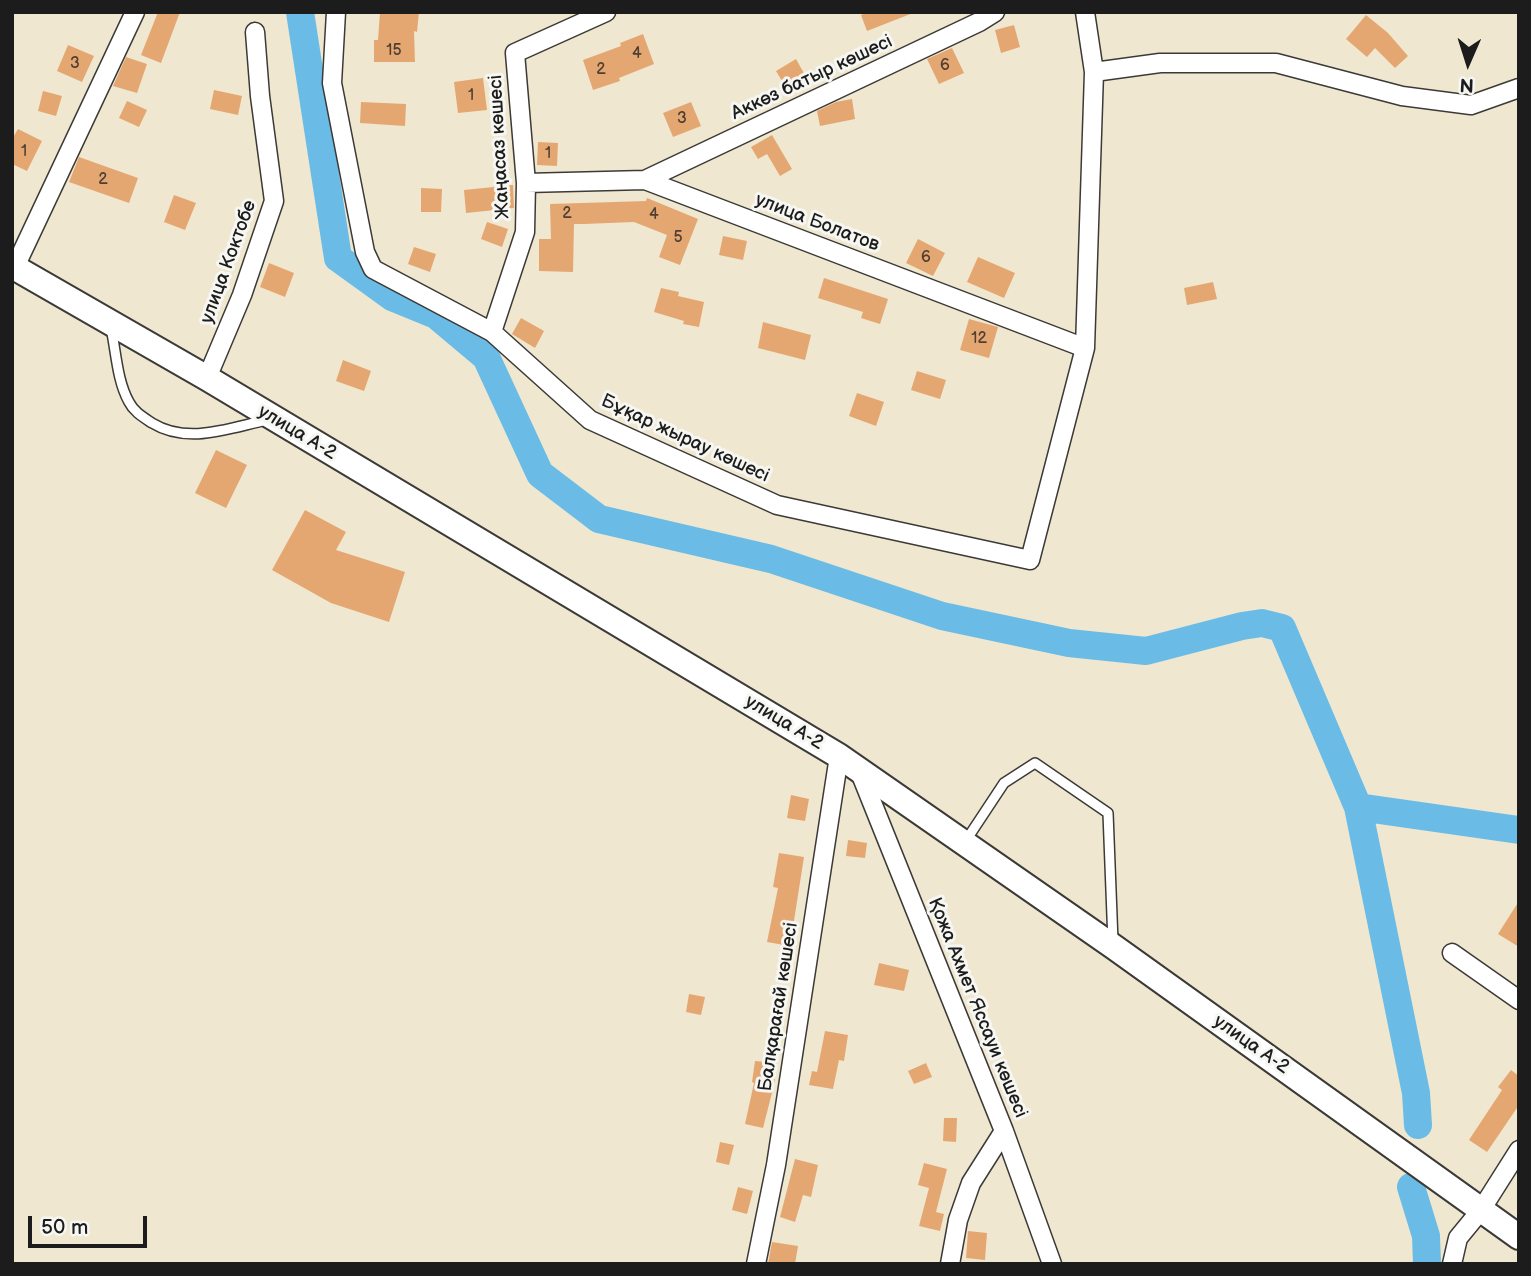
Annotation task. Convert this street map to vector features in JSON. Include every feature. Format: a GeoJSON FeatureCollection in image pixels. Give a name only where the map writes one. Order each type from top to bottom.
{"type":"FeatureCollection","features":[{"type":"Feature","properties":{"kind":"main road","name":"улица А-2"},"geometry":{"type":"LineString","coordinates":[[14,266],[849,763],[1114,947],[1519,1237]]}},
{"type":"Feature","properties":{"kind":"street"},"geometry":{"type":"LineString","coordinates":[[14,266],[135,12]]}},
{"type":"Feature","properties":{"kind":"street","name":"Бұқар жырау көшесі"},"geometry":{"type":"LineString","coordinates":[[337,12],[332,83],[365,252],[373,269],[492,332],[590,420],[777,505],[1030,560],[1086,348]]}},
{"type":"Feature","properties":{"kind":"street","name":"Жаңасаз көшесі"},"geometry":{"type":"LineString","coordinates":[[492,332],[525,232],[526,183],[515,53],[606,12]]}},
{"type":"Feature","properties":{"kind":"street","name":"Аккөз батыр көшесі"},"geometry":{"type":"LineString","coordinates":[[645,180],[996,12]]}},
{"type":"Feature","properties":{"kind":"street"},"geometry":{"type":"LineString","coordinates":[[1085,12],[1094,72],[1086,348]]}},
{"type":"Feature","properties":{"kind":"street","name":"улица Коктобе"},"geometry":{"type":"LineString","coordinates":[[206,378],[242,295],[274,201],[260,96],[256,32]]}},
{"type":"Feature","properties":{"kind":"street"},"geometry":{"type":"LineString","coordinates":[[1094,72],[1160,63],[1276,63],[1402,96],[1471,105],[1519,88]]}},
{"type":"Feature","properties":{"kind":"street","name":"улица Болатов"},"geometry":{"type":"LineString","coordinates":[[526,183],[645,180],[1086,348]]}},
{"type":"Feature","properties":{"kind":"street","name":"Қожа Ахмет Яссауи көшесі"},"geometry":{"type":"LineString","coordinates":[[849,763],[1004,1130],[1052,1264]]}},
{"type":"Feature","properties":{"kind":"street","name":"Балқарағай көшесі"},"geometry":{"type":"LineString","coordinates":[[756,1264],[849,763]]}},
{"type":"Feature","properties":{"kind":"street"},"geometry":{"type":"LineString","coordinates":[[1452,953],[1519,1000]]}},
{"type":"Feature","properties":{"kind":"street"},"geometry":{"type":"LineString","coordinates":[[950,1264],[958,1220],[971,1183],[1004,1130]]}},
{"type":"Feature","properties":{"kind":"street"},"geometry":{"type":"LineString","coordinates":[[1452,1264],[1458,1238],[1480,1210],[1519,1150]]}},
{"type":"Feature","properties":{"kind":"lane"},"geometry":{"type":"LineString","coordinates":[[110,324],[128,402],[137,414],[165,431],[185,435],[207,433],[272,419]]}},
{"type":"Feature","properties":{"kind":"lane"},"geometry":{"type":"LineString","coordinates":[[965,842],[1004,783],[1035,763],[1108,813],[1114,947]]}},
{"type":"Feature","properties":{"kind":"building"},"geometry":{"type":"Polygon","coordinates":[[[158,12],[180,12],[161,63],[141,55],[158,12]]]}},
{"type":"Feature","properties":{"kind":"building"},"geometry":{"type":"Polygon","coordinates":[[[380,12],[419,12],[417,32],[414,31],[415,62],[374,62],[374,40],[378,40],[380,12]]]}},
{"type":"Feature","properties":{"kind":"building"},"geometry":{"type":"Polygon","coordinates":[[[868,12],[913,13],[867,31],[861,15],[868,12]]]}},
{"type":"Feature","properties":{"kind":"building"},"geometry":{"type":"Polygon","coordinates":[[[1366,15],[1388,33],[1408,56],[1395,68],[1375,48],[1367,57],[1346,39],[1366,15]]]}},
{"type":"Feature","properties":{"kind":"building"},"geometry":{"type":"Polygon","coordinates":[[[1014,25],[1020,47],[1001,53],[995,30],[1014,25]]]}},
{"type":"Feature","properties":{"kind":"building"},"geometry":{"type":"Polygon","coordinates":[[[643,34],[654,64],[619,78],[620,81],[593,90],[583,60],[621,46],[620,43],[643,34]]]}},
{"type":"Feature","properties":{"kind":"building"},"geometry":{"type":"Polygon","coordinates":[[[68,45],[94,56],[82,82],[57,71],[68,45]]]}},
{"type":"Feature","properties":{"kind":"building"},"geometry":{"type":"Polygon","coordinates":[[[952,48],[964,73],[939,84],[927,59],[952,48]]]}},
{"type":"Feature","properties":{"kind":"building"},"geometry":{"type":"Polygon","coordinates":[[[126,57],[147,64],[137,93],[113,86],[126,57]]]}},
{"type":"Feature","properties":{"kind":"building"},"geometry":{"type":"Polygon","coordinates":[[[796,59],[805,75],[785,86],[776,71],[796,59]]]}},
{"type":"Feature","properties":{"kind":"building"},"geometry":{"type":"Polygon","coordinates":[[[483,78],[487,110],[458,113],[454,82],[483,78]]]}},
{"type":"Feature","properties":{"kind":"building"},"geometry":{"type":"Polygon","coordinates":[[[214,90],[242,96],[238,115],[210,109],[214,90]]]}},
{"type":"Feature","properties":{"kind":"building"},"geometry":{"type":"Polygon","coordinates":[[[43,91],[62,96],[56,116],[38,111],[43,91]]]}},
{"type":"Feature","properties":{"kind":"building"},"geometry":{"type":"Polygon","coordinates":[[[852,99],[855,119],[820,126],[817,111],[836,102],[852,99]]]}},
{"type":"Feature","properties":{"kind":"building"},"geometry":{"type":"Polygon","coordinates":[[[127,101],[147,110],[139,127],[119,118],[127,101]]]}},
{"type":"Feature","properties":{"kind":"building"},"geometry":{"type":"Polygon","coordinates":[[[361,102],[406,104],[405,126],[360,123],[361,102]]]}},
{"type":"Feature","properties":{"kind":"building"},"geometry":{"type":"Polygon","coordinates":[[[691,102],[701,126],[673,137],[663,113],[691,102]]]}},
{"type":"Feature","properties":{"kind":"building"},"geometry":{"type":"Polygon","coordinates":[[[18,129],[42,141],[27,171],[12,164],[12,139],[18,129]]]}},
{"type":"Feature","properties":{"kind":"building"},"geometry":{"type":"Polygon","coordinates":[[[772,135],[792,169],[780,176],[767,154],[758,159],[751,147],[772,135]]]}},
{"type":"Feature","properties":{"kind":"building"},"geometry":{"type":"Polygon","coordinates":[[[538,142],[558,143],[557,166],[537,165],[538,142]]]}},
{"type":"Feature","properties":{"kind":"building"},"geometry":{"type":"Polygon","coordinates":[[[79,157],[138,178],[129,203],[69,182],[79,157]]]}},
{"type":"Feature","properties":{"kind":"building"},"geometry":{"type":"Polygon","coordinates":[[[513,185],[514,208],[466,213],[464,190],[513,185]]]}},
{"type":"Feature","properties":{"kind":"building"},"geometry":{"type":"Polygon","coordinates":[[[421,188],[442,189],[441,212],[421,212],[421,188]]]}},
{"type":"Feature","properties":{"kind":"building"},"geometry":{"type":"Polygon","coordinates":[[[174,195],[196,203],[185,230],[164,222],[174,195]]]}},
{"type":"Feature","properties":{"kind":"building"},"geometry":{"type":"Polygon","coordinates":[[[647,198],[698,219],[680,265],[659,257],[667,235],[634,222],[574,224],[573,272],[539,271],[539,239],[551,239],[550,204],[646,201],[647,198]]]}},
{"type":"Feature","properties":{"kind":"building"},"geometry":{"type":"Polygon","coordinates":[[[487,222],[508,229],[502,247],[481,239],[487,222]]]}},
{"type":"Feature","properties":{"kind":"building"},"geometry":{"type":"Polygon","coordinates":[[[723,236],[747,241],[743,260],[719,255],[723,236]]]}},
{"type":"Feature","properties":{"kind":"building"},"geometry":{"type":"Polygon","coordinates":[[[918,239],[945,253],[933,276],[906,263],[918,239]]]}},
{"type":"Feature","properties":{"kind":"building"},"geometry":{"type":"Polygon","coordinates":[[[414,247],[436,254],[430,272],[408,264],[414,247]]]}},
{"type":"Feature","properties":{"kind":"building"},"geometry":{"type":"Polygon","coordinates":[[[978,257],[1015,273],[1004,298],[967,282],[978,257]]]}},
{"type":"Feature","properties":{"kind":"building"},"geometry":{"type":"Polygon","coordinates":[[[269,263],[294,273],[285,297],[260,287],[269,263]]]}},
{"type":"Feature","properties":{"kind":"building"},"geometry":{"type":"Polygon","coordinates":[[[824,278],[888,299],[880,324],[861,318],[863,312],[818,298],[824,278]]]}},
{"type":"Feature","properties":{"kind":"building"},"geometry":{"type":"Polygon","coordinates":[[[1213,282],[1217,299],[1187,305],[1184,288],[1213,282]]]}},
{"type":"Feature","properties":{"kind":"building"},"geometry":{"type":"Polygon","coordinates":[[[661,288],[679,292],[678,296],[704,302],[699,327],[683,324],[684,321],[654,312],[661,288]]]}},
{"type":"Feature","properties":{"kind":"building"},"geometry":{"type":"Polygon","coordinates":[[[521,318],[544,331],[535,348],[512,334],[521,318]]]}},
{"type":"Feature","properties":{"kind":"building"},"geometry":{"type":"Polygon","coordinates":[[[969,319],[998,327],[989,358],[960,350],[969,319]]]}},
{"type":"Feature","properties":{"kind":"building"},"geometry":{"type":"Polygon","coordinates":[[[763,322],[811,335],[805,360],[758,348],[763,322]]]}},
{"type":"Feature","properties":{"kind":"building"},"geometry":{"type":"Polygon","coordinates":[[[343,360],[371,371],[364,391],[336,381],[343,360]]]}},
{"type":"Feature","properties":{"kind":"building"},"geometry":{"type":"Polygon","coordinates":[[[917,371],[946,380],[940,399],[911,390],[917,371]]]}},
{"type":"Feature","properties":{"kind":"building"},"geometry":{"type":"Polygon","coordinates":[[[857,393],[884,402],[876,426],[849,416],[857,393]]]}},
{"type":"Feature","properties":{"kind":"building"},"geometry":{"type":"Polygon","coordinates":[[[216,450],[247,465],[226,508],[195,493],[216,450]]]}},
{"type":"Feature","properties":{"kind":"building"},"geometry":{"type":"Polygon","coordinates":[[[305,510],[346,532],[336,550],[405,572],[389,622],[331,603],[272,570],[305,510]]]}},
{"type":"Feature","properties":{"kind":"building"},"geometry":{"type":"Polygon","coordinates":[[[791,795],[809,799],[805,821],[787,818],[791,795]]]}},
{"type":"Feature","properties":{"kind":"building"},"geometry":{"type":"Polygon","coordinates":[[[848,840],[867,843],[865,858],[846,856],[848,840]]]}},
{"type":"Feature","properties":{"kind":"building"},"geometry":{"type":"Polygon","coordinates":[[[779,853],[804,857],[790,946],[767,942],[778,888],[773,887],[779,853]]]}},
{"type":"Feature","properties":{"kind":"building"},"geometry":{"type":"Polygon","coordinates":[[[1519,901],[1519,947],[1498,934],[1519,901]]]}},
{"type":"Feature","properties":{"kind":"building"},"geometry":{"type":"Polygon","coordinates":[[[879,963],[909,970],[904,991],[874,985],[879,963]]]}},
{"type":"Feature","properties":{"kind":"building"},"geometry":{"type":"Polygon","coordinates":[[[689,994],[705,997],[701,1015],[686,1012],[689,994]]]}},
{"type":"Feature","properties":{"kind":"building"},"geometry":{"type":"Polygon","coordinates":[[[825,1031],[848,1035],[844,1061],[839,1060],[833,1089],[809,1085],[812,1071],[817,1072],[825,1031]]]}},
{"type":"Feature","properties":{"kind":"building"},"geometry":{"type":"Polygon","coordinates":[[[755,1061],[777,1063],[763,1128],[745,1124],[754,1083],[755,1061]]]}},
{"type":"Feature","properties":{"kind":"building"},"geometry":{"type":"Polygon","coordinates":[[[926,1063],[932,1077],[914,1084],[908,1071],[926,1063]]]}},
{"type":"Feature","properties":{"kind":"building"},"geometry":{"type":"Polygon","coordinates":[[[1511,1070],[1519,1076],[1519,1105],[1487,1152],[1469,1140],[1502,1090],[1498,1087],[1511,1070]]]}},
{"type":"Feature","properties":{"kind":"building"},"geometry":{"type":"Polygon","coordinates":[[[944,1118],[957,1118],[956,1142],[943,1141],[944,1118]]]}},
{"type":"Feature","properties":{"kind":"building"},"geometry":{"type":"Polygon","coordinates":[[[720,1142],[734,1145],[729,1165],[716,1162],[720,1142]]]}},
{"type":"Feature","properties":{"kind":"building"},"geometry":{"type":"Polygon","coordinates":[[[795,1159],[818,1165],[811,1197],[803,1195],[795,1222],[780,1217],[795,1159]]]}},
{"type":"Feature","properties":{"kind":"building"},"geometry":{"type":"Polygon","coordinates":[[[924,1163],[947,1169],[936,1212],[944,1214],[940,1231],[919,1226],[929,1188],[918,1185],[924,1163]]]}},
{"type":"Feature","properties":{"kind":"building"},"geometry":{"type":"Polygon","coordinates":[[[738,1187],[753,1191],[747,1214],[732,1210],[738,1187]]]}},
{"type":"Feature","properties":{"kind":"building"},"geometry":{"type":"Polygon","coordinates":[[[968,1231],[987,1233],[985,1260],[966,1258],[968,1231]]]}},
{"type":"Feature","properties":{"kind":"building"},"geometry":{"type":"Polygon","coordinates":[[[772,1242],[798,1246],[795,1264],[768,1264],[772,1242]]]}},
{"type":"Feature","properties":{"kind":"waterway"},"geometry":{"type":"LineString","coordinates":[[300,12],[338,258],[392,297],[436,315],[486,357],[540,474],[599,519],[771,559],[942,616],[1069,643],[1146,651],[1242,626],[1262,623],[1282,628],[1358,807],[1416,1093],[1418,1125]]}},
{"type":"Feature","properties":{"kind":"waterway"},"geometry":{"type":"LineString","coordinates":[[1358,807],[1519,830]]}},
{"type":"Feature","properties":{"kind":"waterway"},"geometry":{"type":"LineString","coordinates":[[1411,1187],[1426,1236],[1427,1264]]}}]}
